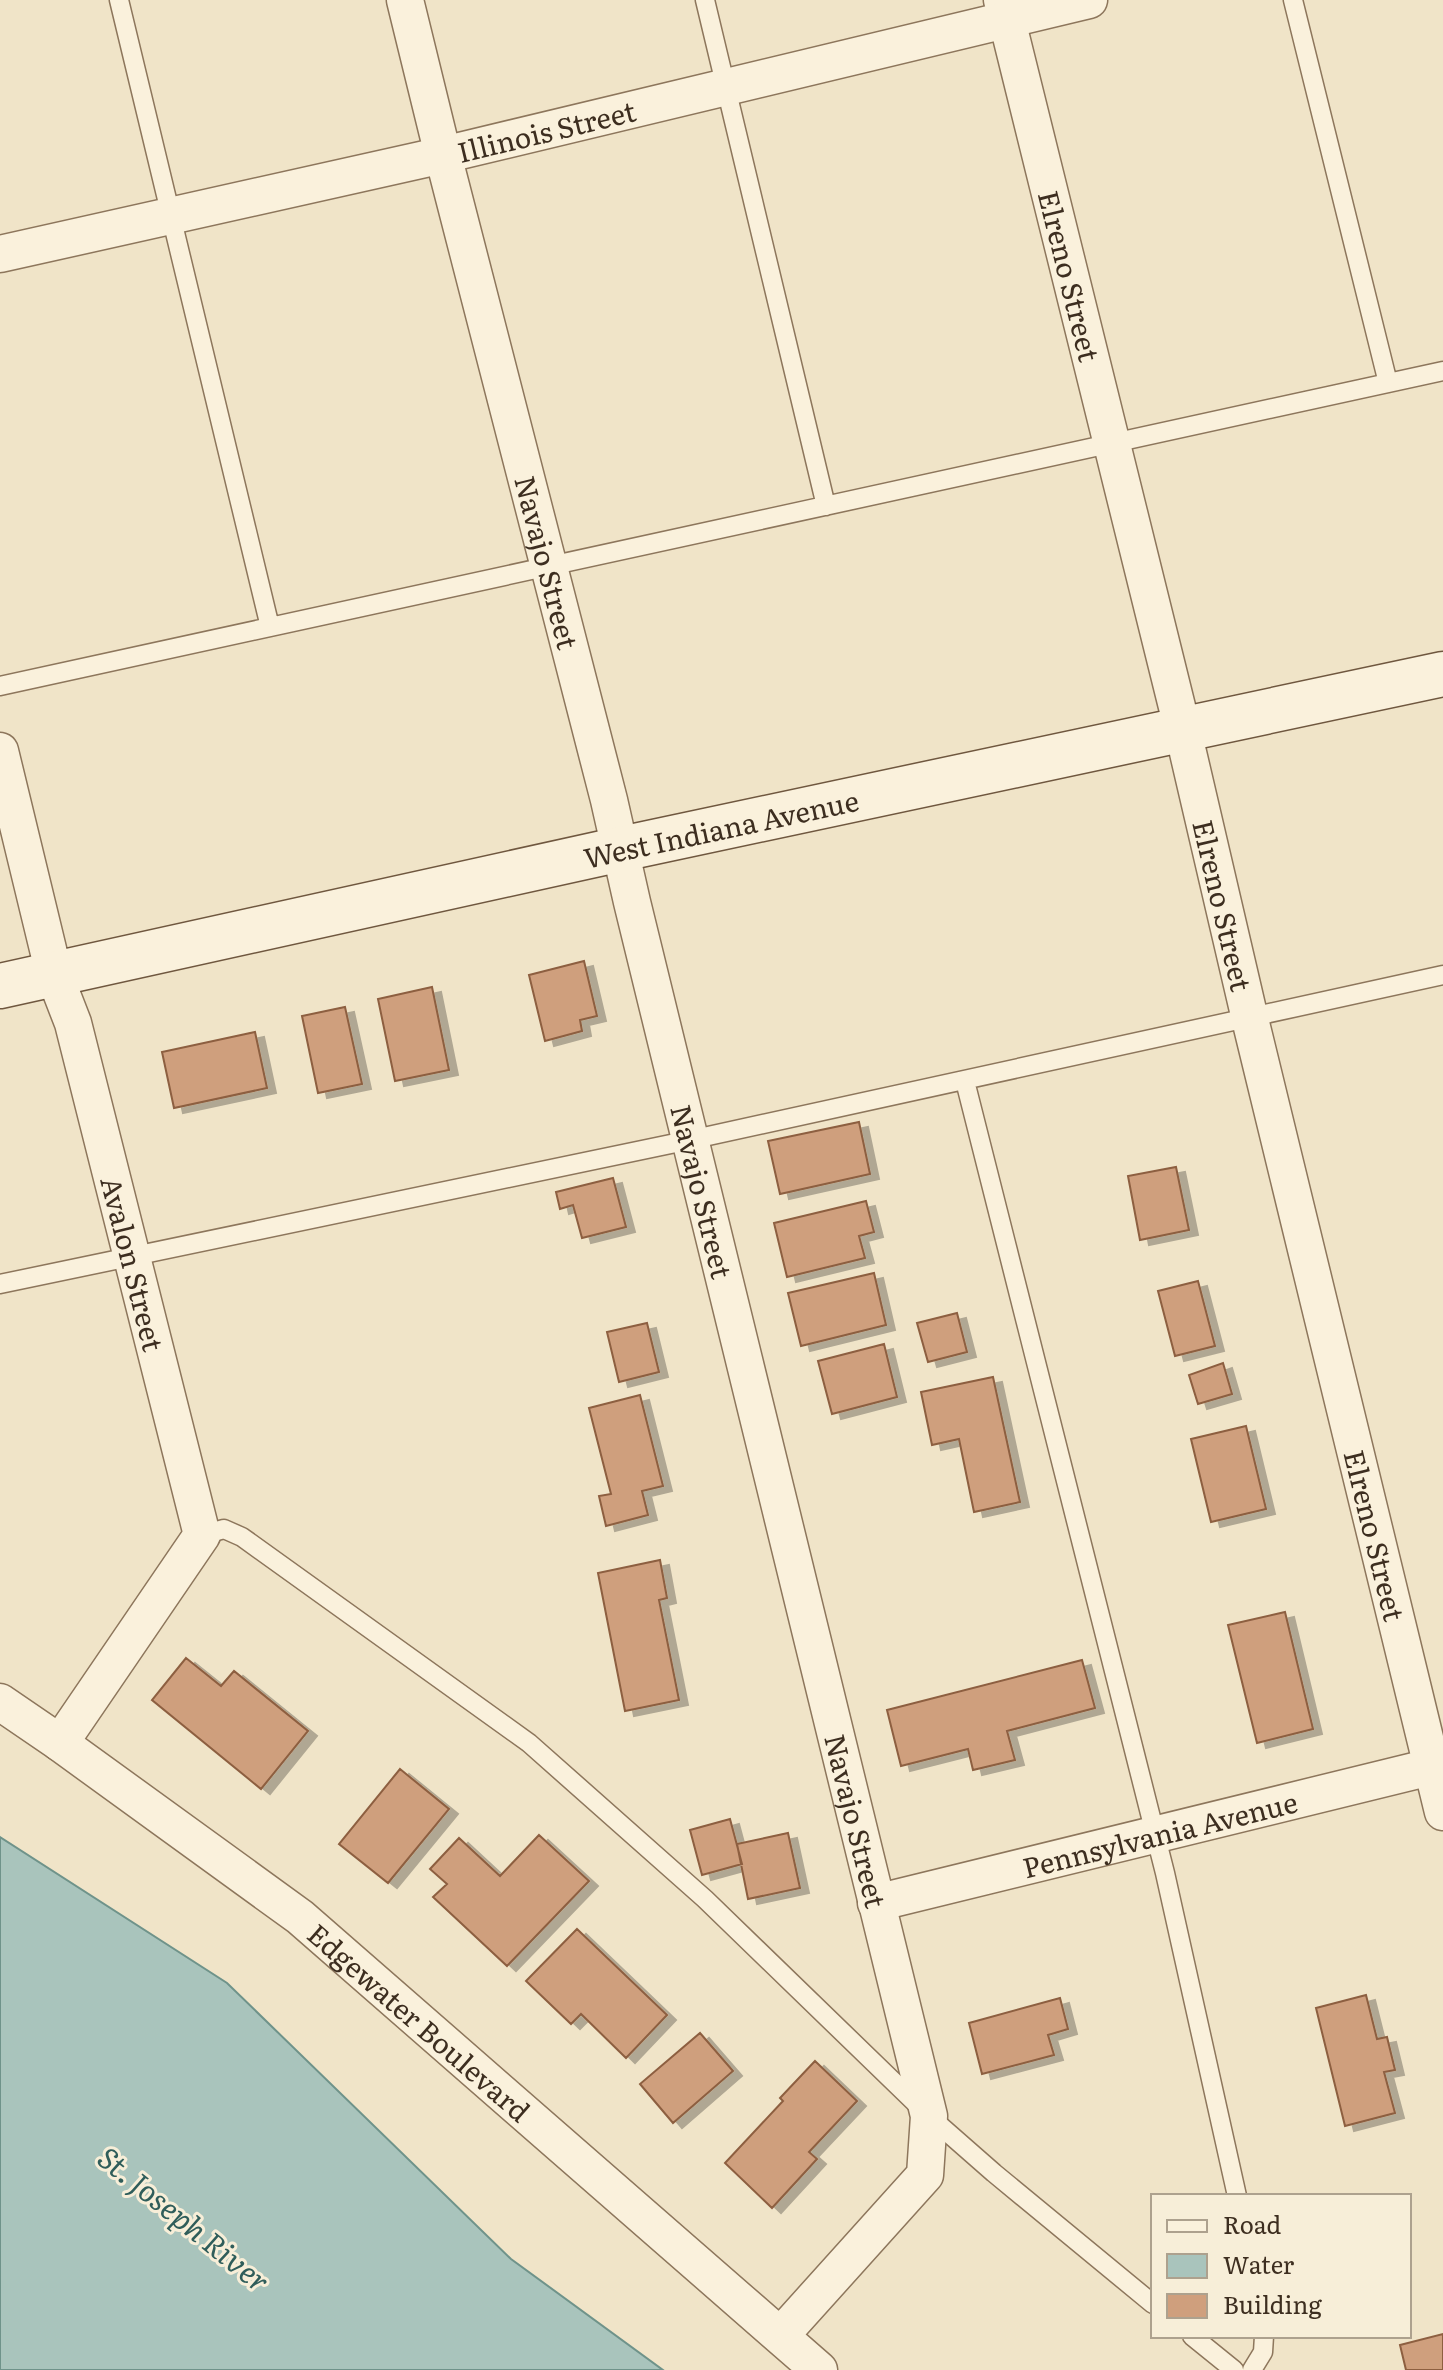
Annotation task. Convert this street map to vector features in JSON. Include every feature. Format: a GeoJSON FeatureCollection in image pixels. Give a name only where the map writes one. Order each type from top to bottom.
{"type":"FeatureCollection","features":[{"type":"Feature","properties":{"kind":"street","name":"Navajo Street"},"geometry":{"type":"LineString","coordinates":[[405,0],[621,849],[929,2116],[925,2175],[781,2335]]}},
{"type":"Feature","properties":{"kind":"street","name":"Illinois Street"},"geometry":{"type":"LineString","coordinates":[[0,254],[726,88],[1004,10],[1089,0]]}},
{"type":"Feature","properties":{"kind":"street","name":"Elreno Street"},"geometry":{"type":"LineString","coordinates":[[1004,10],[1183,731],[1250,1019],[1438,1765],[1443,1812]]}},
{"type":"Feature","properties":{"kind":"street","name":"West Indiana Avenue"},"geometry":{"type":"LineString","coordinates":[[0,986],[621,849],[1443,674]]}},
{"type":"Feature","properties":{"kind":"street","name":"Avalon Street"},"geometry":{"type":"LineString","coordinates":[[0,751],[54,974],[73,1023],[202,1535]]}},
{"type":"Feature","properties":{"kind":"street"},"geometry":{"type":"LineString","coordinates":[[60,1743],[202,1535]]}},
{"type":"Feature","properties":{"kind":"street","name":"Edgewater Boulevard"},"geometry":{"type":"LineString","coordinates":[[0,1702],[300,1917],[819,2370]]}},
{"type":"Feature","properties":{"kind":"street","name":"Pennsylvania Avenue"},"geometry":{"type":"LineString","coordinates":[[876,1903],[1438,1765]]}},
{"type":"Feature","properties":{"kind":"lane"},"geometry":{"type":"LineString","coordinates":[[119,0],[270,627]]}},
{"type":"Feature","properties":{"kind":"lane"},"geometry":{"type":"LineString","coordinates":[[705,0],[826,506]]}},
{"type":"Feature","properties":{"kind":"lane"},"geometry":{"type":"LineString","coordinates":[[1293,0],[1388,383]]}},
{"type":"Feature","properties":{"kind":"lane"},"geometry":{"type":"LineString","coordinates":[[0,686],[1443,371]]}},
{"type":"Feature","properties":{"kind":"lane"},"geometry":{"type":"LineString","coordinates":[[0,1284],[690,1140],[1443,975]]}},
{"type":"Feature","properties":{"kind":"lane"},"geometry":{"type":"LineString","coordinates":[[965,1081],[1156,1835],[1237,2194]]}},
{"type":"Feature","properties":{"kind":"lane"},"geometry":{"type":"LineString","coordinates":[[202,1535],[224,1529],[242,1537],[529,1743],[705,1899],[929,2116],[1151,2302]]}},
{"type":"Feature","properties":{"kind":"lane"},"geometry":{"type":"LineString","coordinates":[[1194,2338],[1234,2370]]}},
{"type":"Feature","properties":{"kind":"lane"},"geometry":{"type":"LineString","coordinates":[[1252,2370],[1263,2352],[1264,2338]]}},
{"type":"Feature","properties":{"kind":"water","name":"St. Joseph River"},"geometry":{"type":"Polygon","coordinates":[[[0,1837],[227,1983],[511,2259],[663,2370],[0,2370],[0,1837]]]}},
{"type":"Feature","properties":{"kind":"building"},"geometry":{"type":"Polygon","coordinates":[[[584,961],[597,1016],[580,1020],[582,1031],[545,1041],[529,975],[584,961]]]}},
{"type":"Feature","properties":{"kind":"building"},"geometry":{"type":"Polygon","coordinates":[[[432,987],[449,1070],[395,1081],[378,999],[432,987]]]}},
{"type":"Feature","properties":{"kind":"building"},"geometry":{"type":"Polygon","coordinates":[[[345,1007],[362,1084],[318,1093],[302,1016],[345,1007]]]}},
{"type":"Feature","properties":{"kind":"building"},"geometry":{"type":"Polygon","coordinates":[[[255,1032],[267,1088],[174,1108],[162,1052],[255,1032]]]}},
{"type":"Feature","properties":{"kind":"building"},"geometry":{"type":"Polygon","coordinates":[[[859,1122],[870,1174],[780,1194],[768,1141],[859,1122]]]}},
{"type":"Feature","properties":{"kind":"building"},"geometry":{"type":"Polygon","coordinates":[[[1176,1167],[1189,1230],[1140,1240],[1128,1176],[1176,1167]]]}},
{"type":"Feature","properties":{"kind":"building"},"geometry":{"type":"Polygon","coordinates":[[[613,1178],[626,1227],[582,1238],[573,1205],[560,1209],[556,1192],[613,1178]]]}},
{"type":"Feature","properties":{"kind":"building"},"geometry":{"type":"Polygon","coordinates":[[[866,1201],[874,1232],[859,1236],[865,1258],[787,1277],[774,1223],[866,1201]]]}},
{"type":"Feature","properties":{"kind":"building"},"geometry":{"type":"Polygon","coordinates":[[[874,1273],[886,1325],[801,1346],[788,1293],[874,1273]]]}},
{"type":"Feature","properties":{"kind":"building"},"geometry":{"type":"Polygon","coordinates":[[[1198,1281],[1215,1346],[1175,1356],[1158,1291],[1198,1281]]]}},
{"type":"Feature","properties":{"kind":"building"},"geometry":{"type":"Polygon","coordinates":[[[957,1313],[967,1352],[928,1362],[917,1323],[957,1313]]]}},
{"type":"Feature","properties":{"kind":"building"},"geometry":{"type":"Polygon","coordinates":[[[647,1323],[659,1372],[619,1382],[607,1332],[647,1323]]]}},
{"type":"Feature","properties":{"kind":"building"},"geometry":{"type":"Polygon","coordinates":[[[884,1344],[897,1397],[832,1414],[818,1361],[884,1344]]]}},
{"type":"Feature","properties":{"kind":"building"},"geometry":{"type":"Polygon","coordinates":[[[1223,1363],[1232,1394],[1198,1404],[1189,1375],[1223,1363]]]}},
{"type":"Feature","properties":{"kind":"building"},"geometry":{"type":"Polygon","coordinates":[[[993,1377],[1020,1502],[974,1512],[959,1439],[932,1445],[921,1392],[993,1377]]]}},
{"type":"Feature","properties":{"kind":"building"},"geometry":{"type":"Polygon","coordinates":[[[640,1395],[663,1486],[642,1491],[648,1515],[606,1526],[599,1496],[611,1494],[589,1408],[640,1395]]]}},
{"type":"Feature","properties":{"kind":"building"},"geometry":{"type":"Polygon","coordinates":[[[1246,1426],[1266,1509],[1211,1522],[1191,1439],[1246,1426]]]}},
{"type":"Feature","properties":{"kind":"building"},"geometry":{"type":"Polygon","coordinates":[[[660,1560],[667,1598],[659,1600],[679,1700],[625,1711],[598,1573],[660,1560]]]}},
{"type":"Feature","properties":{"kind":"building"},"geometry":{"type":"Polygon","coordinates":[[[1285,1612],[1313,1729],[1257,1743],[1228,1625],[1285,1612]]]}},
{"type":"Feature","properties":{"kind":"building"},"geometry":{"type":"Polygon","coordinates":[[[186,1658],[221,1686],[234,1671],[308,1731],[261,1789],[152,1700],[186,1658]]]}},
{"type":"Feature","properties":{"kind":"building"},"geometry":{"type":"Polygon","coordinates":[[[1082,1660],[1095,1708],[1007,1731],[1015,1760],[973,1770],[968,1749],[901,1766],[887,1710],[1082,1660]]]}},
{"type":"Feature","properties":{"kind":"building"},"geometry":{"type":"Polygon","coordinates":[[[400,1769],[449,1809],[388,1883],[339,1844],[400,1769]]]}},
{"type":"Feature","properties":{"kind":"building"},"geometry":{"type":"Polygon","coordinates":[[[730,1819],[742,1864],[702,1875],[690,1830],[730,1819]]]}},
{"type":"Feature","properties":{"kind":"building"},"geometry":{"type":"Polygon","coordinates":[[[788,1833],[800,1888],[748,1899],[737,1844],[788,1833]]]}},
{"type":"Feature","properties":{"kind":"building"},"geometry":{"type":"Polygon","coordinates":[[[539,1835],[589,1881],[507,1966],[433,1897],[447,1884],[430,1869],[459,1838],[500,1876],[539,1835]]]}},
{"type":"Feature","properties":{"kind":"building"},"geometry":{"type":"Polygon","coordinates":[[[577,1929],[667,2015],[626,2058],[581,2014],[571,2024],[526,1981],[577,1929]]]}},
{"type":"Feature","properties":{"kind":"building"},"geometry":{"type":"Polygon","coordinates":[[[1366,1995],[1377,2039],[1387,2037],[1395,2070],[1384,2072],[1395,2113],[1345,2126],[1316,2008],[1366,1995]]]}},
{"type":"Feature","properties":{"kind":"building"},"geometry":{"type":"Polygon","coordinates":[[[1060,1998],[1068,2029],[1048,2035],[1054,2055],[982,2074],[969,2023],[1060,1998]]]}},
{"type":"Feature","properties":{"kind":"building"},"geometry":{"type":"Polygon","coordinates":[[[700,2033],[733,2071],[673,2123],[640,2084],[700,2033]]]}},
{"type":"Feature","properties":{"kind":"building"},"geometry":{"type":"Polygon","coordinates":[[[815,2061],[857,2101],[809,2152],[817,2159],[772,2208],[725,2163],[783,2101],[780,2098],[815,2061]]]}},
{"type":"Feature","properties":{"kind":"building"},"geometry":{"type":"Polygon","coordinates":[[[1443,2334],[1443,2370],[1406,2370],[1400,2345],[1443,2334]]]}}]}
